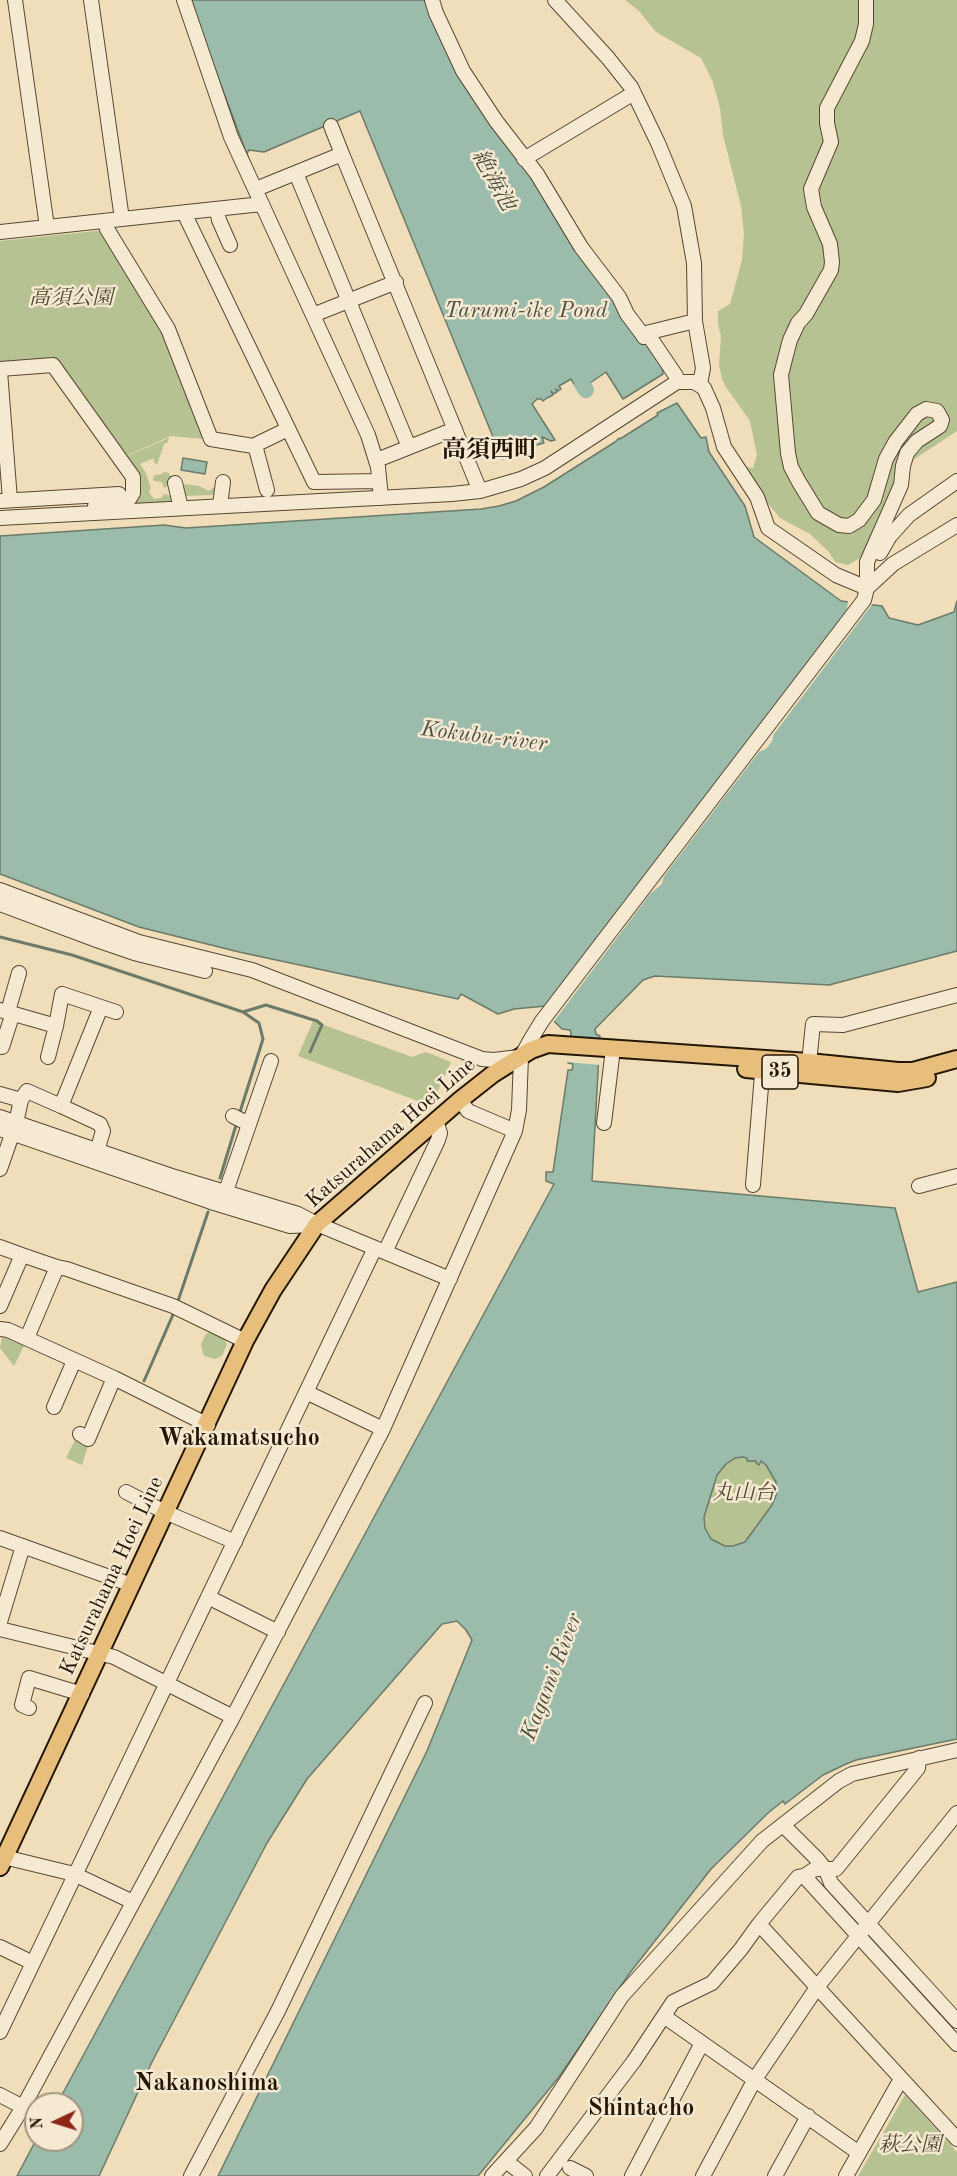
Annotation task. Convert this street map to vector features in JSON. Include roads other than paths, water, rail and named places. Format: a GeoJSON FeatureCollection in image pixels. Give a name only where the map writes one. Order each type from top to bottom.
{"type":"FeatureCollection","features":[{"type":"Feature","properties":{"kind":"main road","name":"Katsurahama Hoei Line"},"geometry":{"type":"LineString","coordinates":[[2,1860],[101,1654],[245,1341],[273,1290],[317,1224],[436,1120],[493,1074],[521,1057],[567,1049],[808,1068],[905,1071],[957,1060]]}},
{"type":"Feature","properties":{"kind":"main road","name":"Katsurahama Hoei Line"},"geometry":{"type":"LineString","coordinates":[[808,1068],[898,1083],[918,1081],[957,1070]]}},
{"type":"Feature","properties":{"kind":"street"},"geometry":{"type":"LineString","coordinates":[[15,0],[47,227]]}},
{"type":"Feature","properties":{"kind":"street"},"geometry":{"type":"LineString","coordinates":[[91,0],[122,219]]}},
{"type":"Feature","properties":{"kind":"street"},"geometry":{"type":"LineString","coordinates":[[184,0],[231,137],[368,435],[376,460],[381,498]]}},
{"type":"Feature","properties":{"kind":"street"},"geometry":{"type":"LineString","coordinates":[[432,0],[464,71],[496,121],[537,174],[581,248],[619,297],[627,314],[644,337],[649,336],[676,376]]}},
{"type":"Feature","properties":{"kind":"street"},"geometry":{"type":"LineString","coordinates":[[555,0],[608,58],[634,93],[684,206],[694,263],[695,321],[703,368],[700,384],[713,408],[724,447],[757,497],[768,528],[865,594]]}},
{"type":"Feature","properties":{"kind":"street"},"geometry":{"type":"LineString","coordinates":[[865,594],[867,562],[902,485],[903,466],[907,453],[917,441],[940,426],[942,420],[940,414],[933,409],[917,414],[896,441],[886,459],[874,500],[854,524],[844,527],[818,513],[791,467],[782,375],[790,340],[831,270],[832,251],[814,207],[811,189],[831,142],[826,115],[827,108],[862,41],[866,24],[866,0]]}},
{"type":"Feature","properties":{"kind":"street"},"geometry":{"type":"LineString","coordinates":[[524,159],[634,93]]}},
{"type":"Feature","properties":{"kind":"street"},"geometry":{"type":"LineString","coordinates":[[331,126],[480,491]]}},
{"type":"Feature","properties":{"kind":"street"},"geometry":{"type":"LineString","coordinates":[[256,189],[342,154]]}},
{"type":"Feature","properties":{"kind":"street"},"geometry":{"type":"LineString","coordinates":[[296,173],[409,447]]}},
{"type":"Feature","properties":{"kind":"street"},"geometry":{"type":"LineString","coordinates":[[0,232],[262,204]]}},
{"type":"Feature","properties":{"kind":"street"},"geometry":{"type":"LineString","coordinates":[[217,209],[219,220],[230,245]]}},
{"type":"Feature","properties":{"kind":"street"},"geometry":{"type":"LineString","coordinates":[[186,212],[192,230],[314,482],[379,480]]}},
{"type":"Feature","properties":{"kind":"street"},"geometry":{"type":"LineString","coordinates":[[105,221],[107,229],[168,329],[211,439],[255,445],[288,429]]}},
{"type":"Feature","properties":{"kind":"street"},"geometry":{"type":"LineString","coordinates":[[694,263],[709,264]]}},
{"type":"Feature","properties":{"kind":"street"},"geometry":{"type":"LineString","coordinates":[[313,315],[396,282]]}},
{"type":"Feature","properties":{"kind":"street"},"geometry":{"type":"LineString","coordinates":[[642,334],[695,321]]}},
{"type":"Feature","properties":{"kind":"street"},"geometry":{"type":"LineString","coordinates":[[69,515],[73,508],[125,502],[133,493],[133,477],[53,365],[0,370],[5,501],[133,493]]}},
{"type":"Feature","properties":{"kind":"street"},"geometry":{"type":"LineString","coordinates":[[0,518],[220,505],[452,495],[480,491],[521,479],[545,468],[677,382],[700,384]]}},
{"type":"Feature","properties":{"kind":"street"},"geometry":{"type":"LineString","coordinates":[[376,460],[455,429]]}},
{"type":"Feature","properties":{"kind":"street"},"geometry":{"type":"LineString","coordinates":[[255,445],[267,490]]}},
{"type":"Feature","properties":{"kind":"street"},"geometry":{"type":"LineString","coordinates":[[867,573],[894,531],[909,515],[957,481]]}},
{"type":"Feature","properties":{"kind":"street"},"geometry":{"type":"LineString","coordinates":[[220,505],[223,482]]}},
{"type":"Feature","properties":{"kind":"street"},"geometry":{"type":"LineString","coordinates":[[175,483],[181,508]]}},
{"type":"Feature","properties":{"kind":"street"},"geometry":{"type":"LineString","coordinates":[[0,2144],[23,2107],[233,1717],[383,1429],[515,1131],[519,1110],[521,1057],[542,1021],[865,594],[893,564],[957,525]]}},
{"type":"Feature","properties":{"kind":"street"},"geometry":{"type":"LineString","coordinates":[[894,531],[896,541],[909,554]]}},
{"type":"Feature","properties":{"kind":"street"},"geometry":{"type":"LineString","coordinates":[[0,890],[139,942],[252,970],[482,1059],[521,1057]]}},
{"type":"Feature","properties":{"kind":"street"},"geometry":{"type":"LineString","coordinates":[[0,904],[125,950],[205,971]]}},
{"type":"Feature","properties":{"kind":"street"},"geometry":{"type":"LineString","coordinates":[[5,1012],[9,1008],[19,973]]}},
{"type":"Feature","properties":{"kind":"street"},"geometry":{"type":"LineString","coordinates":[[48,1057],[62,994],[116,1012]]}},
{"type":"Feature","properties":{"kind":"street"},"geometry":{"type":"LineString","coordinates":[[808,1068],[813,1024],[843,1025],[957,995]]}},
{"type":"Feature","properties":{"kind":"street"},"geometry":{"type":"LineString","coordinates":[[61,1106],[101,1007]]}},
{"type":"Feature","properties":{"kind":"street"},"geometry":{"type":"LineString","coordinates":[[5,1012],[56,1026]]}},
{"type":"Feature","properties":{"kind":"street"},"geometry":{"type":"LineString","coordinates":[[2,1047],[11,1019],[5,1012]]}},
{"type":"Feature","properties":{"kind":"street"},"geometry":{"type":"LineString","coordinates":[[604,1123],[607,1052]]}},
{"type":"Feature","properties":{"kind":"street"},"geometry":{"type":"LineString","coordinates":[[226,1191],[271,1061]]}},
{"type":"Feature","properties":{"kind":"street"},"geometry":{"type":"LineString","coordinates":[[753,1185],[763,1065]]}},
{"type":"Feature","properties":{"kind":"street"},"geometry":{"type":"LineString","coordinates":[[0,1168],[9,1128],[27,1091],[100,1124],[103,1131],[97,1151]]}},
{"type":"Feature","properties":{"kind":"street"},"geometry":{"type":"LineString","coordinates":[[0,1094],[21,1100]]}},
{"type":"Feature","properties":{"kind":"street"},"geometry":{"type":"LineString","coordinates":[[460,1100],[468,1111],[515,1131]]}},
{"type":"Feature","properties":{"kind":"street"},"geometry":{"type":"LineString","coordinates":[[233,1116],[249,1124]]}},
{"type":"Feature","properties":{"kind":"street"},"geometry":{"type":"LineString","coordinates":[[0,1117],[9,1128],[211,1202],[290,1226],[317,1224]]}},
{"type":"Feature","properties":{"kind":"street"},"geometry":{"type":"LineString","coordinates":[[0,2032],[306,1392],[438,1140],[440,1133],[436,1120]]}},
{"type":"Feature","properties":{"kind":"street"},"geometry":{"type":"LineString","coordinates":[[9,1128],[97,1151],[298,1214],[450,1279]]}},
{"type":"Feature","properties":{"kind":"street"},"geometry":{"type":"LineString","coordinates":[[920,1186],[957,1176]]}},
{"type":"Feature","properties":{"kind":"street"},"geometry":{"type":"LineString","coordinates":[[0,1247],[175,1307],[245,1341]]}},
{"type":"Feature","properties":{"kind":"street"},"geometry":{"type":"LineString","coordinates":[[0,1306],[22,1255]]}},
{"type":"Feature","properties":{"kind":"street"},"geometry":{"type":"LineString","coordinates":[[27,1338],[57,1267]]}},
{"type":"Feature","properties":{"kind":"street"},"geometry":{"type":"LineString","coordinates":[[0,1329],[27,1338],[114,1378],[208,1425]]}},
{"type":"Feature","properties":{"kind":"street"},"geometry":{"type":"LineString","coordinates":[[54,1407],[74,1361]]}},
{"type":"Feature","properties":{"kind":"street"},"geometry":{"type":"LineString","coordinates":[[80,1434],[88,1439],[114,1378]]}},
{"type":"Feature","properties":{"kind":"street"},"geometry":{"type":"LineString","coordinates":[[306,1392],[383,1429]]}},
{"type":"Feature","properties":{"kind":"street"},"geometry":{"type":"LineString","coordinates":[[126,1492],[165,1512],[235,1542]]}},
{"type":"Feature","properties":{"kind":"street"},"geometry":{"type":"LineString","coordinates":[[0,1538],[132,1585]]}},
{"type":"Feature","properties":{"kind":"street"},"geometry":{"type":"LineString","coordinates":[[0,1622],[23,1546]]}},
{"type":"Feature","properties":{"kind":"street"},"geometry":{"type":"LineString","coordinates":[[208,1597],[278,1632]]}},
{"type":"Feature","properties":{"kind":"street"},"geometry":{"type":"LineString","coordinates":[[0,1629],[114,1658],[233,1717]]}},
{"type":"Feature","properties":{"kind":"street"},"geometry":{"type":"LineString","coordinates":[[29,1708],[22,1705],[29,1678],[82,1694]]}},
{"type":"Feature","properties":{"kind":"street"},"geometry":{"type":"LineString","coordinates":[[191,2176],[278,2011],[425,1703]]}},
{"type":"Feature","properties":{"kind":"street"},"geometry":{"type":"LineString","coordinates":[[492,2176],[536,2128],[622,1995],[762,1841],[839,1781],[852,1774],[957,1750]]}},
{"type":"Feature","properties":{"kind":"street"},"geometry":{"type":"LineString","coordinates":[[547,2176],[665,2017],[673,2002],[712,1983],[798,1877],[815,1869],[836,1869],[918,1768],[920,1758]]}},
{"type":"Feature","properties":{"kind":"street"},"geometry":{"type":"LineString","coordinates":[[703,2176],[755,2079],[818,1986],[957,1813]]}},
{"type":"Feature","properties":{"kind":"street"},"geometry":{"type":"LineString","coordinates":[[783,1825],[826,1870],[831,1883],[868,1924],[954,2013]]}},
{"type":"Feature","properties":{"kind":"street"},"geometry":{"type":"LineString","coordinates":[[2,1860],[74,1874],[133,1902]]}},
{"type":"Feature","properties":{"kind":"street"},"geometry":{"type":"LineString","coordinates":[[804,1876],[957,2044]]}},
{"type":"Feature","properties":{"kind":"street"},"geometry":{"type":"LineString","coordinates":[[759,1924],[957,2139]]}},
{"type":"Feature","properties":{"kind":"street"},"geometry":{"type":"LineString","coordinates":[[0,1947],[33,1963]]}},
{"type":"Feature","properties":{"kind":"street"},"geometry":{"type":"LineString","coordinates":[[665,2017],[859,2152]]}},
{"type":"Feature","properties":{"kind":"street"},"geometry":{"type":"LineString","coordinates":[[632,2176],[702,2043]]}},
{"type":"Feature","properties":{"kind":"street"},"geometry":{"type":"LineString","coordinates":[[846,2176],[901,2079]]}},
{"type":"Feature","properties":{"kind":"street"},"geometry":{"type":"LineString","coordinates":[[0,2095],[23,2107]]}},
{"type":"Feature","properties":{"kind":"street"},"geometry":{"type":"LineString","coordinates":[[775,2176],[808,2116]]}},
{"type":"Feature","properties":{"kind":"street"},"geometry":{"type":"LineString","coordinates":[[506,2161],[525,2176]]}},
{"type":"Feature","properties":{"kind":"street"},"geometry":{"type":"LineString","coordinates":[[570,2168],[586,2176]]}},
{"type":"Feature","properties":{"kind":"water","name":"Tarumi-ike Pond"},"geometry":{"type":"Polygon","coordinates":[[[189,0],[429,0],[434,17],[648,338],[662,366],[663,374],[623,399],[606,372],[590,383],[584,380],[575,386],[571,379],[559,386],[561,389],[558,391],[556,389],[557,392],[553,394],[551,391],[553,395],[543,401],[537,399],[532,404],[555,440],[551,441],[542,437],[544,443],[533,446],[530,444],[531,447],[517,456],[510,453],[504,455],[505,458],[502,459],[360,111],[264,152],[249,150],[247,153],[249,160],[189,0]]]}},
{"type":"Feature","properties":{"kind":"water"},"geometry":{"type":"Polygon","coordinates":[[[677,403],[701,438],[706,437],[709,452],[745,506],[754,537],[841,601],[882,606],[889,618],[918,625],[954,612],[957,601],[957,951],[829,985],[655,976],[643,980],[595,1029],[596,1034],[600,1036],[592,1181],[895,1208],[918,1292],[957,1282],[957,1739],[856,1760],[823,1775],[785,1804],[783,1801],[768,1813],[711,1869],[629,1974],[559,2077],[478,2176],[218,2176],[427,1751],[472,1640],[457,1621],[442,1624],[307,1779],[267,1843],[152,2062],[99,2176],[17,2176],[30,2152],[84,2152],[84,2092],[63,2092],[554,1184],[546,1181],[546,1172],[553,1172],[568,1070],[572,1070],[573,1064],[568,1063],[570,1030],[562,1029],[554,1021],[546,1006],[514,1009],[498,1014],[461,994],[458,999],[239,952],[139,927],[0,874],[0,536],[164,525],[186,528],[499,506],[516,501],[544,487],[658,415],[657,413],[677,403]],[[735,1458],[726,1464],[717,1475],[704,1517],[705,1528],[711,1539],[725,1546],[745,1542],[772,1505],[777,1493],[776,1482],[766,1465],[761,1461],[759,1465],[756,1461],[747,1461],[747,1458],[735,1458]]]}},
{"type":"Feature","properties":{"kind":"water"},"geometry":{"type":"Polygon","coordinates":[[[183,458],[207,462],[205,474],[181,470],[183,458]]]}},
{"type":"Feature","properties":{"kind":"waterway","name":"絶海池"},"geometry":{"type":"LineString","coordinates":[[582,384],[586,390]]}},
{"type":"Feature","properties":{"kind":"waterway"},"geometry":{"type":"LineString","coordinates":[[0,937],[72,955],[243,1012],[259,1023],[263,1039],[239,1115]]}},
{"type":"Feature","properties":{"kind":"waterway"},"geometry":{"type":"LineString","coordinates":[[243,1012],[266,1005],[317,1021],[322,1025],[310,1052]]}},
{"type":"Feature","properties":{"kind":"waterway"},"geometry":{"type":"LineString","coordinates":[[220,1178],[237,1122]]}},
{"type":"Feature","properties":{"kind":"waterway"},"geometry":{"type":"LineString","coordinates":[[177,1304],[208,1212]]}},
{"type":"Feature","properties":{"kind":"waterway"},"geometry":{"type":"LineString","coordinates":[[144,1381],[175,1310]]}},
{"type":"Feature","properties":{"kind":"district","name":"高須西町"},"geometry":{"type":"Point","coordinates":[490,451]}},
{"type":"Feature","properties":{"kind":"district","name":"Wakamatsucho"},"geometry":{"type":"Point","coordinates":[239,1439]}},
{"type":"Feature","properties":{"kind":"district","name":"Nakanoshima"},"geometry":{"type":"Point","coordinates":[207,2084]}},
{"type":"Feature","properties":{"kind":"district","name":"Shintacho"},"geometry":{"type":"Point","coordinates":[641,2109]}},
{"type":"Feature","properties":{"kind":"park label","name":"高須公園"},"geometry":{"type":"Point","coordinates":[71,298]}},
{"type":"Feature","properties":{"kind":"park label","name":"丸山台"},"geometry":{"type":"Point","coordinates":[744,1493]}},
{"type":"Feature","properties":{"kind":"park label","name":"萩公園"},"geometry":{"type":"Point","coordinates":[910,2145]}},
{"type":"Feature","properties":{"kind":"water label","name":"Kokubu-river"},"geometry":{"type":"Point","coordinates":[484,737]}},
{"type":"Feature","properties":{"kind":"water label","name":"Kagami River"},"geometry":{"type":"Point","coordinates":[552,1677]}}]}
